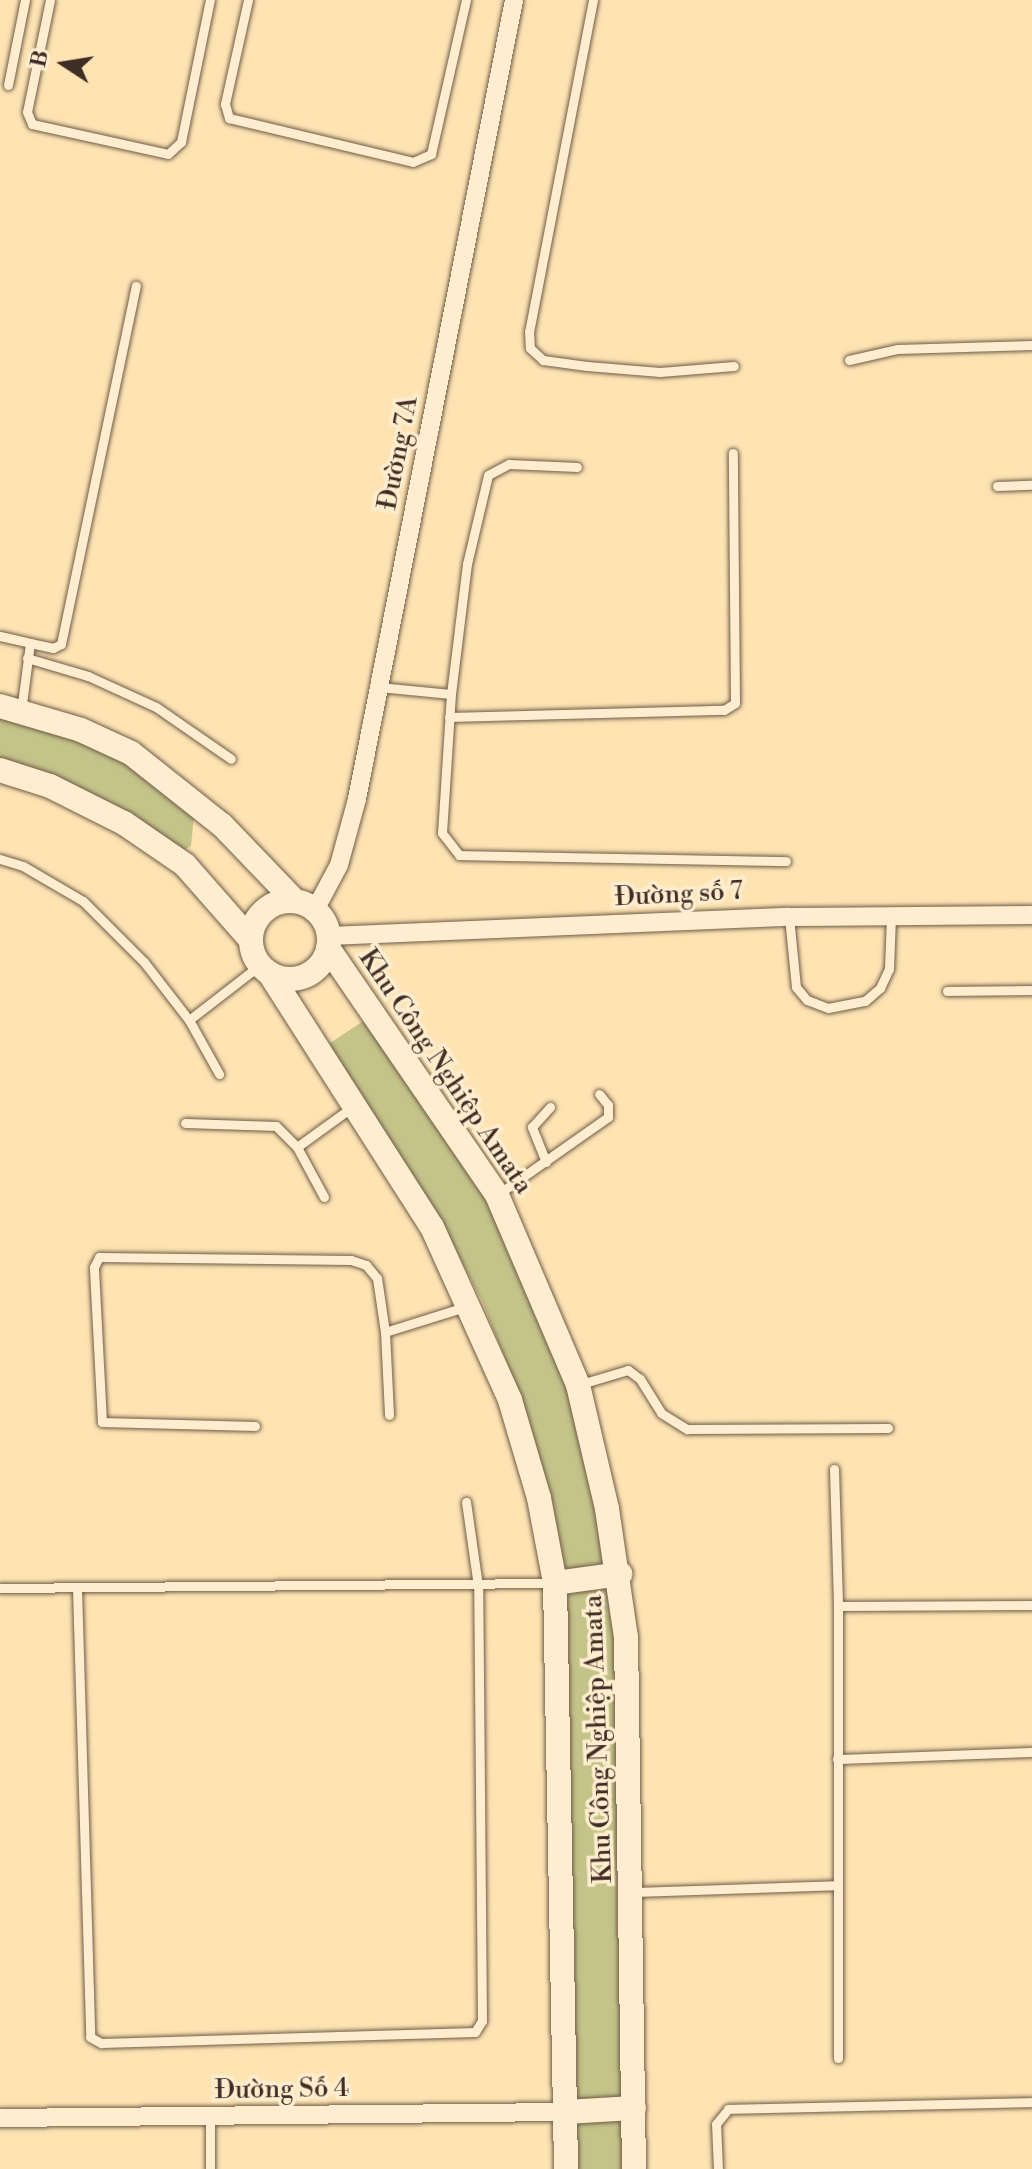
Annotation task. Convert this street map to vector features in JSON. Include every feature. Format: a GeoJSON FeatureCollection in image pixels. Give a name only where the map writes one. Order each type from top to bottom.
{"type":"FeatureCollection","features":[{"type":"Feature","properties":{"kind":"street","name":"Đường 7A"},"geometry":{"type":"LineString","coordinates":[[305,906],[339,865],[379,687],[514,0]]}},
{"type":"Feature","properties":{"kind":"street"},"geometry":{"type":"LineString","coordinates":[[0,770],[50,786],[124,823],[185,865],[251,940],[265,970],[285,979],[304,977],[323,961],[328,942],[305,906],[222,825],[131,753],[10,708]]}},
{"type":"Feature","properties":{"kind":"street"},"geometry":{"type":"LineString","coordinates":[[251,940],[267,908],[305,906]]}},
{"type":"Feature","properties":{"kind":"street","name":"Đường số 7"},"geometry":{"type":"LineString","coordinates":[[328,942],[789,917],[1032,915]]}},
{"type":"Feature","properties":{"kind":"street","name":"Khu Công Nghiệp Amata"},"geometry":{"type":"LineString","coordinates":[[328,942],[497,1195],[578,1385],[620,1574],[632,1892],[634,2169]]}},
{"type":"Feature","properties":{"kind":"street","name":"Khu Công Nghiệp Amata"},"geometry":{"type":"LineString","coordinates":[[265,970],[432,1227],[472,1305],[510,1400],[539,1498],[555,1583],[566,2169]]}},
{"type":"Feature","properties":{"kind":"street"},"geometry":{"type":"LineString","coordinates":[[555,1583],[620,1574]]}},
{"type":"Feature","properties":{"kind":"street"},"geometry":{"type":"LineString","coordinates":[[565,2112],[634,2108]]}},
{"type":"Feature","properties":{"kind":"street","name":"Đường Số 4"},"geometry":{"type":"LineString","coordinates":[[0,2118],[565,2112]]}},
{"type":"Feature","properties":{"kind":"lane"},"geometry":{"type":"LineString","coordinates":[[8,85],[25,0]]}},
{"type":"Feature","properties":{"kind":"lane"},"geometry":{"type":"LineString","coordinates":[[50,0],[27,112],[32,124],[168,154],[181,142],[210,0]]}},
{"type":"Feature","properties":{"kind":"lane"},"geometry":{"type":"LineString","coordinates":[[248,0],[225,104],[229,118],[413,162],[431,154],[466,0]]}},
{"type":"Feature","properties":{"kind":"lane"},"geometry":{"type":"LineString","coordinates":[[593,0],[529,331],[530,348],[543,360],[601,367],[660,372],[734,366]]}},
{"type":"Feature","properties":{"kind":"lane"},"geometry":{"type":"LineString","coordinates":[[0,636],[53,648],[61,644],[136,286]]}},
{"type":"Feature","properties":{"kind":"lane"},"geometry":{"type":"LineString","coordinates":[[849,360],[897,349],[1032,345]]}},
{"type":"Feature","properties":{"kind":"lane"},"geometry":{"type":"LineString","coordinates":[[449,717],[724,710],[735,703],[733,453]]}},
{"type":"Feature","properties":{"kind":"lane"},"geometry":{"type":"LineString","coordinates":[[577,467],[509,464],[488,475],[467,564],[451,694],[442,833],[459,855],[786,861]]}},
{"type":"Feature","properties":{"kind":"lane"},"geometry":{"type":"LineString","coordinates":[[997,486],[1032,485]]}},
{"type":"Feature","properties":{"kind":"lane"},"geometry":{"type":"LineString","coordinates":[[10,708],[30,643]]}},
{"type":"Feature","properties":{"kind":"lane"},"geometry":{"type":"LineString","coordinates":[[27,658],[88,676],[156,707],[231,759]]}},
{"type":"Feature","properties":{"kind":"lane"},"geometry":{"type":"LineString","coordinates":[[379,687],[451,694]]}},
{"type":"Feature","properties":{"kind":"lane"},"geometry":{"type":"LineString","coordinates":[[0,859],[23,866],[83,901],[144,962],[189,1020],[219,1074]]}},
{"type":"Feature","properties":{"kind":"lane"},"geometry":{"type":"LineString","coordinates":[[789,917],[796,987],[807,1000],[828,1008],[865,1001],[880,988],[889,969],[891,916]]}},
{"type":"Feature","properties":{"kind":"lane"},"geometry":{"type":"LineString","coordinates":[[189,1020],[265,970]]}},
{"type":"Feature","properties":{"kind":"lane"},"geometry":{"type":"LineString","coordinates":[[947,991],[1032,990]]}},
{"type":"Feature","properties":{"kind":"lane"},"geometry":{"type":"LineString","coordinates":[[497,1195],[608,1117],[608,1105],[599,1094]]}},
{"type":"Feature","properties":{"kind":"lane"},"geometry":{"type":"LineString","coordinates":[[297,1147],[352,1107]]}},
{"type":"Feature","properties":{"kind":"lane"},"geometry":{"type":"LineString","coordinates":[[546,1162],[532,1127],[550,1107]]}},
{"type":"Feature","properties":{"kind":"lane"},"geometry":{"type":"LineString","coordinates":[[185,1123],[276,1126],[297,1147],[324,1197]]}},
{"type":"Feature","properties":{"kind":"lane"},"geometry":{"type":"LineString","coordinates":[[255,1426],[102,1422],[94,1267],[99,1257],[351,1260],[366,1265],[377,1278],[385,1332],[389,1415]]}},
{"type":"Feature","properties":{"kind":"lane"},"geometry":{"type":"LineString","coordinates":[[385,1332],[472,1305]]}},
{"type":"Feature","properties":{"kind":"lane"},"geometry":{"type":"LineString","coordinates":[[578,1385],[628,1370],[640,1379],[661,1413],[687,1429],[888,1428]]}},
{"type":"Feature","properties":{"kind":"lane"},"geometry":{"type":"LineString","coordinates":[[834,1469],[838,1606],[838,2058]]}},
{"type":"Feature","properties":{"kind":"lane"},"geometry":{"type":"LineString","coordinates":[[77,1588],[86,2025],[90,2037],[101,2043],[475,2032],[482,2021],[478,1586],[466,1502]]}},
{"type":"Feature","properties":{"kind":"lane"},"geometry":{"type":"LineString","coordinates":[[0,1588],[555,1583]]}},
{"type":"Feature","properties":{"kind":"lane"},"geometry":{"type":"LineString","coordinates":[[838,1606],[1032,1605]]}},
{"type":"Feature","properties":{"kind":"lane"},"geometry":{"type":"LineString","coordinates":[[837,1759],[1032,1752]]}},
{"type":"Feature","properties":{"kind":"lane"},"geometry":{"type":"LineString","coordinates":[[632,1892],[838,1885]]}},
{"type":"Feature","properties":{"kind":"lane"},"geometry":{"type":"LineString","coordinates":[[718,2169],[716,2124],[728,2109],[1032,2102]]}},
{"type":"Feature","properties":{"kind":"lane"},"geometry":{"type":"LineString","coordinates":[[210,2117],[210,2169]]}},
{"type":"Feature","properties":{"kind":"shaded area"},"geometry":{"type":"Polygon","coordinates":[[[0,717],[77,740],[125,762],[194,815],[191,846],[183,851],[0,758],[0,717]]]}},
{"type":"Feature","properties":{"kind":"shaded area"},"geometry":{"type":"Polygon","coordinates":[[[368,1018],[488,1201],[568,1388],[608,1570],[564,1576],[519,1393],[482,1301],[441,1221],[327,1045],[368,1018]]]}},
{"type":"Feature","properties":{"kind":"shaded area"},"geometry":{"type":"Polygon","coordinates":[[[610,1582],[616,1638],[623,2103],[575,2106],[565,1588],[610,1582]]]}},
{"type":"Feature","properties":{"kind":"shaded area"},"geometry":{"type":"Polygon","coordinates":[[[623,2115],[624,2169],[576,2169],[575,2116],[623,2115]]]}}]}
